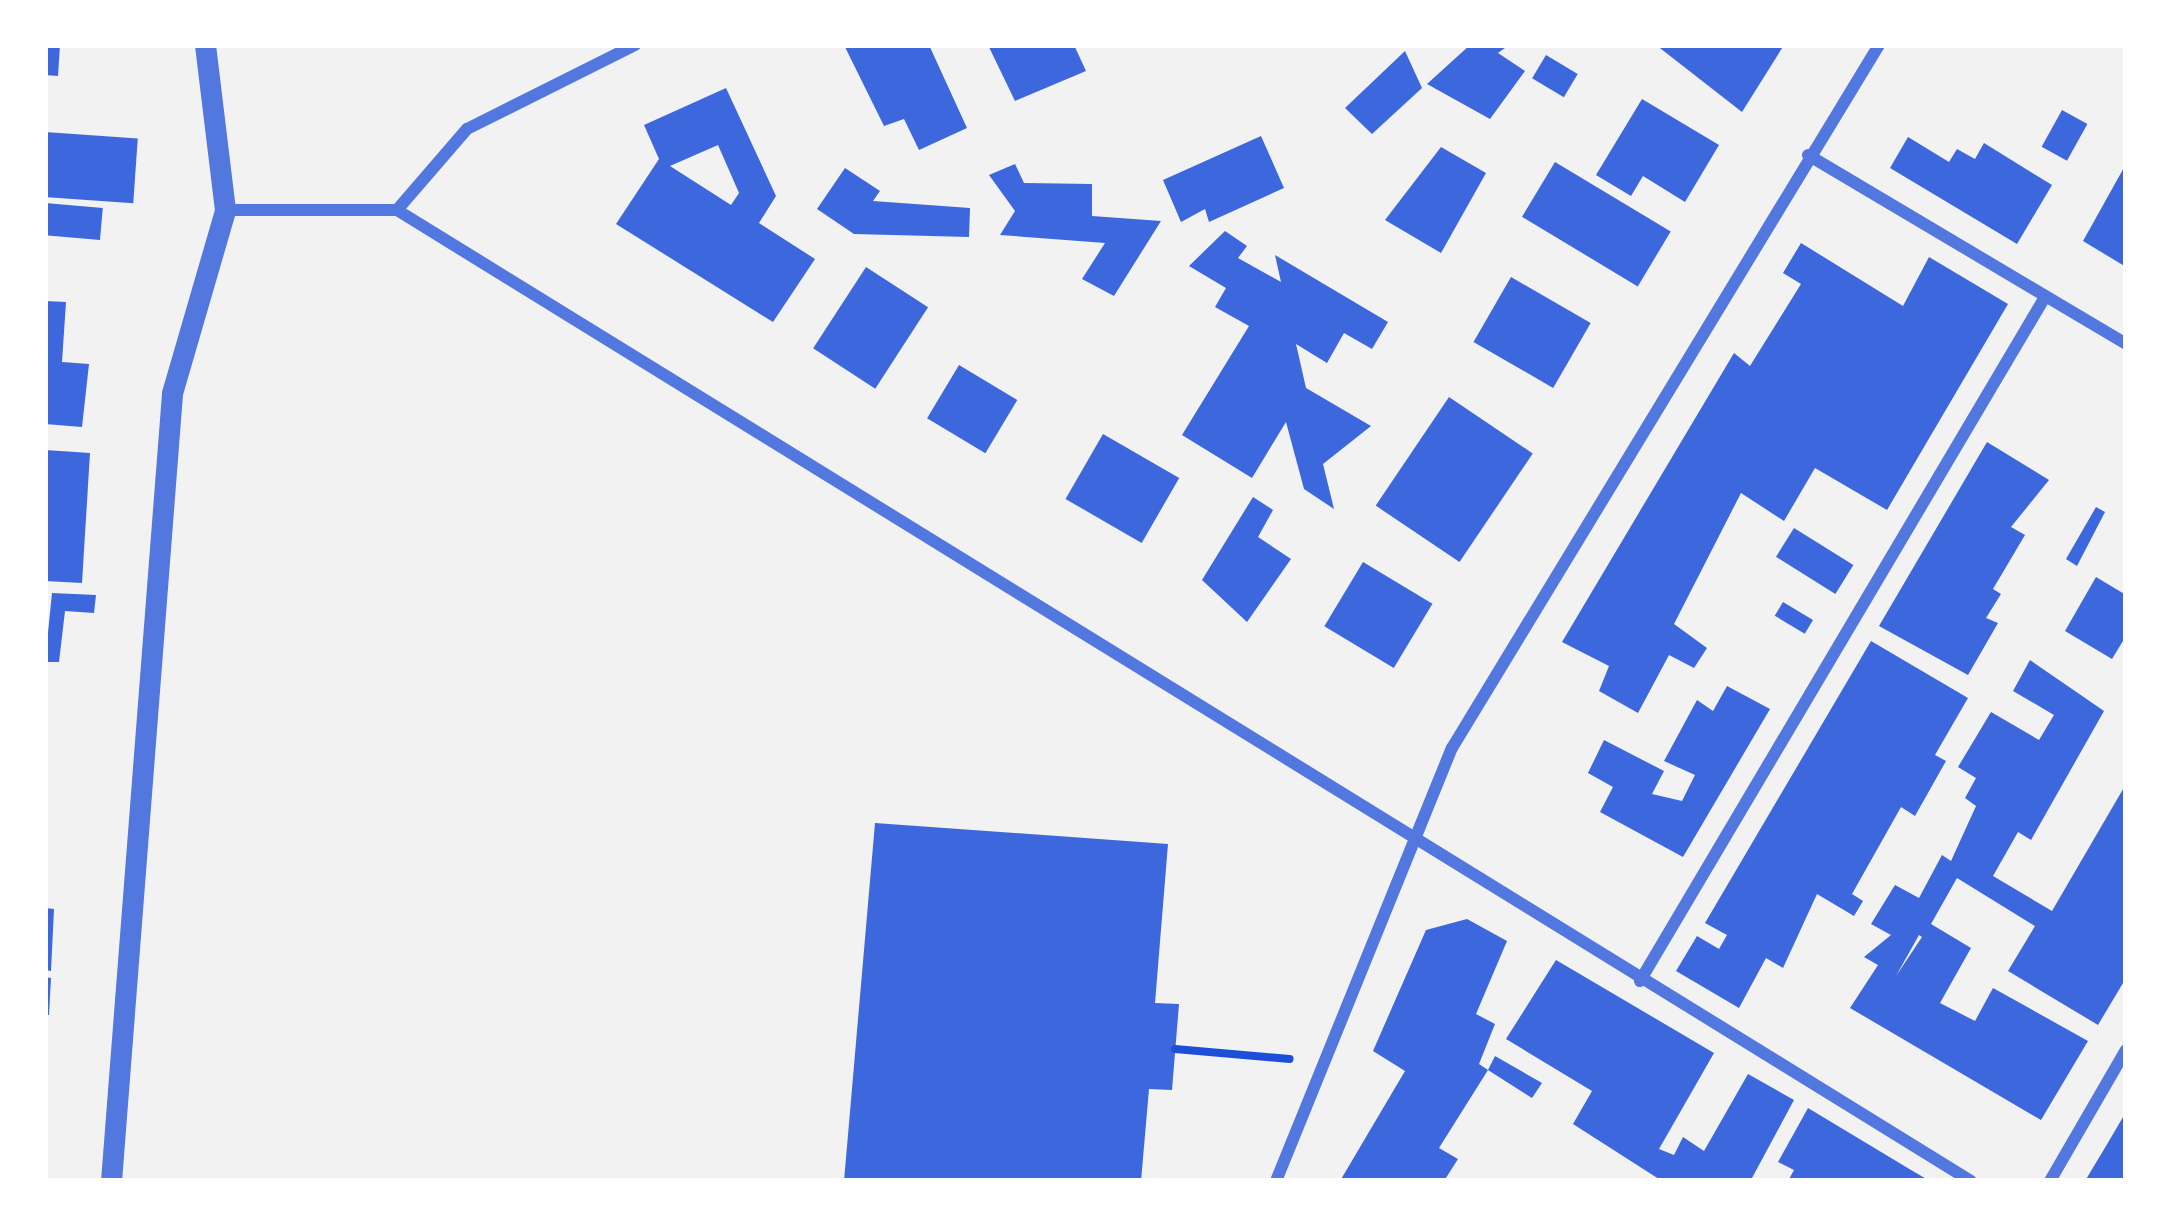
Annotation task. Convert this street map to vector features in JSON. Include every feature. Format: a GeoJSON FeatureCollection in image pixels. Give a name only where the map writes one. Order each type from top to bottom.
{"type":"FeatureCollection","features":[{"type":"Feature","properties":{"kind":"street"},"geometry":{"type":"LineString","coordinates":[[111,1181],[172,393],[225,210],[205,45]]}},
{"type":"Feature","properties":{"kind":"street"},"geometry":{"type":"LineString","coordinates":[[398,210],[467,129],[635,45]]}},
{"type":"Feature","properties":{"kind":"street"},"geometry":{"type":"LineString","coordinates":[[1276,1181],[1409,838],[1452,748],[1879,45]]}},
{"type":"Feature","properties":{"kind":"street"},"geometry":{"type":"LineString","coordinates":[[1808,155],[2126,344]]}},
{"type":"Feature","properties":{"kind":"street"},"geometry":{"type":"LineString","coordinates":[[225,210],[398,210],[1971,1181]]}},
{"type":"Feature","properties":{"kind":"street"},"geometry":{"type":"LineString","coordinates":[[1640,980],[2045,297]]}},
{"type":"Feature","properties":{"kind":"street"},"geometry":{"type":"LineString","coordinates":[[2050,1181],[2126,1050]]}},
{"type":"Feature","properties":{"kind":"path"},"geometry":{"type":"LineString","coordinates":[[1175,1049],[1281,1055],[1319,1072]]}},
{"type":"Feature","properties":{"kind":"building"},"geometry":{"type":"Polygon","coordinates":[[[45,45],[60,45],[58,76],[45,75],[45,45]]]}},
{"type":"Feature","properties":{"kind":"building"},"geometry":{"type":"Polygon","coordinates":[[[844,45],[929,45],[967,128],[919,150],[904,119],[884,126],[844,45]]]}},
{"type":"Feature","properties":{"kind":"building"},"geometry":{"type":"Polygon","coordinates":[[[988,45],[1074,45],[1086,71],[1015,101],[988,45]]]}},
{"type":"Feature","properties":{"kind":"building"},"geometry":{"type":"Polygon","coordinates":[[[1470,45],[1509,45],[1498,53],[1525,71],[1490,119],[1427,84],[1470,45]]]}},
{"type":"Feature","properties":{"kind":"building"},"geometry":{"type":"Polygon","coordinates":[[[1656,45],[1784,45],[1742,112],[1656,45]]]}},
{"type":"Feature","properties":{"kind":"building"},"geometry":{"type":"Polygon","coordinates":[[[1405,51],[1422,88],[1372,134],[1345,108],[1405,51]]]}},
{"type":"Feature","properties":{"kind":"building"},"geometry":{"type":"Polygon","coordinates":[[[1546,55],[1578,74],[1564,97],[1532,78],[1546,55]]]}},
{"type":"Feature","properties":{"kind":"building"},"geometry":{"type":"Polygon","coordinates":[[[726,88],[776,196],[759,223],[815,259],[773,322],[616,224],[659,159],[644,125],[726,88]],[[718,145],[670,166],[731,205],[739,193],[718,145]]]}},
{"type":"Feature","properties":{"kind":"building"},"geometry":{"type":"Polygon","coordinates":[[[1642,99],[1719,145],[1685,202],[1643,176],[1631,196],[1596,175],[1642,99]]]}},
{"type":"Feature","properties":{"kind":"building"},"geometry":{"type":"Polygon","coordinates":[[[2062,110],[2087,124],[2067,161],[2042,147],[2062,110]]]}},
{"type":"Feature","properties":{"kind":"building"},"geometry":{"type":"Polygon","coordinates":[[[45,132],[138,138],[133,203],[45,197],[45,132]]]}},
{"type":"Feature","properties":{"kind":"building"},"geometry":{"type":"Polygon","coordinates":[[[1261,136],[1284,188],[1209,222],[1205,209],[1181,222],[1163,180],[1261,136]]]}},
{"type":"Feature","properties":{"kind":"building"},"geometry":{"type":"Polygon","coordinates":[[[1908,137],[1949,162],[1957,149],[1975,159],[1984,143],[2052,185],[2017,244],[1890,168],[1908,137]]]}},
{"type":"Feature","properties":{"kind":"building"},"geometry":{"type":"Polygon","coordinates":[[[1441,147],[1486,173],[1441,253],[1385,220],[1441,147]]]}},
{"type":"Feature","properties":{"kind":"building"},"geometry":{"type":"Polygon","coordinates":[[[1555,162],[1671,232],[1638,286],[1522,217],[1555,162]]]}},
{"type":"Feature","properties":{"kind":"building"},"geometry":{"type":"Polygon","coordinates":[[[1015,164],[1024,183],[1092,184],[1092,216],[1161,221],[1114,296],[1082,279],[1105,243],[1000,235],[1015,211],[989,175],[1015,164]]]}},
{"type":"Feature","properties":{"kind":"building"},"geometry":{"type":"Polygon","coordinates":[[[2126,164],[2126,267],[2083,241],[2126,164]]]}},
{"type":"Feature","properties":{"kind":"building"},"geometry":{"type":"Polygon","coordinates":[[[845,168],[880,191],[873,201],[970,208],[969,237],[854,234],[817,209],[845,168]]]}},
{"type":"Feature","properties":{"kind":"building"},"geometry":{"type":"Polygon","coordinates":[[[45,203],[103,208],[100,240],[45,235],[45,203]]]}},
{"type":"Feature","properties":{"kind":"building"},"geometry":{"type":"Polygon","coordinates":[[[1225,231],[1247,246],[1238,258],[1281,282],[1275,255],[1388,322],[1372,349],[1344,333],[1327,363],[1296,344],[1306,388],[1371,426],[1323,464],[1334,509],[1304,489],[1286,422],[1252,478],[1182,435],[1249,326],[1215,307],[1226,288],[1189,266],[1225,231]]]}},
{"type":"Feature","properties":{"kind":"building"},"geometry":{"type":"Polygon","coordinates":[[[1801,243],[1903,306],[1929,257],[2008,304],[1887,510],[1815,468],[1784,521],[1741,493],[1674,624],[1707,648],[1694,668],[1669,655],[1638,713],[1599,691],[1609,666],[1562,642],[1734,353],[1750,366],[1801,284],[1783,273],[1801,243]]]}},
{"type":"Feature","properties":{"kind":"building"},"geometry":{"type":"Polygon","coordinates":[[[866,267],[928,307],[875,389],[813,348],[866,267]]]}},
{"type":"Feature","properties":{"kind":"building"},"geometry":{"type":"Polygon","coordinates":[[[1511,277],[1591,323],[1553,388],[1474,342],[1511,277]]]}},
{"type":"Feature","properties":{"kind":"building"},"geometry":{"type":"Polygon","coordinates":[[[45,301],[66,302],[62,362],[89,364],[82,427],[45,424],[45,301]]]}},
{"type":"Feature","properties":{"kind":"building"},"geometry":{"type":"Polygon","coordinates":[[[959,365],[1017,400],[985,453],[927,418],[959,365]]]}},
{"type":"Feature","properties":{"kind":"building"},"geometry":{"type":"Polygon","coordinates":[[[1449,397],[1533,453],[1459,562],[1376,506],[1449,397]]]}},
{"type":"Feature","properties":{"kind":"building"},"geometry":{"type":"Polygon","coordinates":[[[1103,434],[1179,478],[1142,543],[1066,499],[1103,434]]]}},
{"type":"Feature","properties":{"kind":"building"},"geometry":{"type":"Polygon","coordinates":[[[1987,442],[2049,480],[2011,527],[2025,535],[1993,589],[2001,594],[1986,618],[1998,623],[1968,675],[1879,626],[1987,442]]]}},
{"type":"Feature","properties":{"kind":"building"},"geometry":{"type":"Polygon","coordinates":[[[45,450],[90,453],[82,583],[45,581],[45,450]]]}},
{"type":"Feature","properties":{"kind":"building"},"geometry":{"type":"Polygon","coordinates":[[[1253,497],[1273,510],[1258,537],[1291,559],[1247,622],[1202,580],[1253,497]]]}},
{"type":"Feature","properties":{"kind":"building"},"geometry":{"type":"Polygon","coordinates":[[[2096,507],[2105,512],[2077,566],[2066,559],[2096,507]]]}},
{"type":"Feature","properties":{"kind":"building"},"geometry":{"type":"Polygon","coordinates":[[[1794,528],[1853,565],[1835,594],[1776,557],[1794,528]]]}},
{"type":"Feature","properties":{"kind":"building"},"geometry":{"type":"Polygon","coordinates":[[[1363,562],[1432,604],[1394,668],[1324,626],[1363,562]]]}},
{"type":"Feature","properties":{"kind":"building"},"geometry":{"type":"Polygon","coordinates":[[[2096,577],[2126,595],[2126,636],[2112,659],[2065,631],[2096,577]]]}},
{"type":"Feature","properties":{"kind":"building"},"geometry":{"type":"Polygon","coordinates":[[[52,593],[96,595],[94,613],[65,611],[59,662],[45,662],[52,593]]]}},
{"type":"Feature","properties":{"kind":"building"},"geometry":{"type":"Polygon","coordinates":[[[1783,602],[1813,620],[1805,634],[1775,616],[1783,602]]]}},
{"type":"Feature","properties":{"kind":"building"},"geometry":{"type":"Polygon","coordinates":[[[1871,641],[1968,698],[1935,755],[1946,761],[1915,816],[1901,807],[1852,894],[1863,901],[1854,916],[1817,894],[1783,968],[1766,958],[1739,1008],[1676,971],[1697,936],[1719,949],[1727,935],[1705,923],[1871,641]]]}},
{"type":"Feature","properties":{"kind":"building"},"geometry":{"type":"Polygon","coordinates":[[[2030,660],[2104,711],[2031,840],[2018,832],[1993,876],[2052,911],[2126,784],[2126,978],[2098,1025],[2008,971],[2035,926],[1957,878],[1931,924],[1971,948],[1940,1003],[1975,1021],[1993,988],[2088,1041],[2041,1120],[1850,1008],[1878,965],[1864,957],[1891,935],[1871,924],[1895,885],[1919,898],[1942,855],[1951,861],[1976,806],[1965,798],[1976,778],[1958,767],[1991,712],[2039,740],[2054,715],[2013,691],[2030,660]]]}},
{"type":"Feature","properties":{"kind":"building"},"geometry":{"type":"Polygon","coordinates":[[[1727,686],[1770,709],[1683,857],[1600,812],[1613,787],[1588,773],[1604,740],[1664,771],[1652,794],[1682,801],[1695,775],[1664,761],[1697,700],[1713,711],[1727,686]]]}},
{"type":"Feature","properties":{"kind":"building"},"geometry":{"type":"Polygon","coordinates":[[[875,823],[1168,844],[1155,1003],[1179,1004],[1172,1090],[1149,1089],[1141,1181],[844,1181],[875,823]]]}},
{"type":"Feature","properties":{"kind":"building"},"geometry":{"type":"Polygon","coordinates":[[[45,908],[54,909],[51,971],[45,970],[45,908]]]}},
{"type":"Feature","properties":{"kind":"building"},"geometry":{"type":"Polygon","coordinates":[[[1467,919],[1507,941],[1476,1014],[1495,1024],[1479,1064],[1488,1070],[1439,1148],[1458,1159],[1444,1181],[1340,1181],[1405,1071],[1373,1051],[1426,930],[1467,919]]]}},
{"type":"Feature","properties":{"kind":"building"},"geometry":{"type":"Polygon","coordinates":[[[1556,960],[1714,1053],[1659,1149],[1674,1155],[1683,1137],[1704,1151],[1748,1074],[1794,1100],[1752,1178],[1662,1181],[1573,1124],[1592,1091],[1506,1039],[1556,960]]]}},
{"type":"Feature","properties":{"kind":"building"},"geometry":{"type":"Polygon","coordinates":[[[45,977],[51,978],[49,1015],[45,1015],[45,977]]]}},
{"type":"Feature","properties":{"kind":"building"},"geometry":{"type":"Polygon","coordinates":[[[1495,1056],[1542,1083],[1532,1098],[1488,1070],[1495,1056]]]}},
{"type":"Feature","properties":{"kind":"building"},"geometry":{"type":"Polygon","coordinates":[[[1808,1108],[1930,1181],[1788,1181],[1794,1170],[1778,1162],[1808,1108]]]}},
{"type":"Feature","properties":{"kind":"building"},"geometry":{"type":"Polygon","coordinates":[[[2126,1112],[2126,1181],[2085,1181],[2106,1146],[2126,1112]]]}}]}
